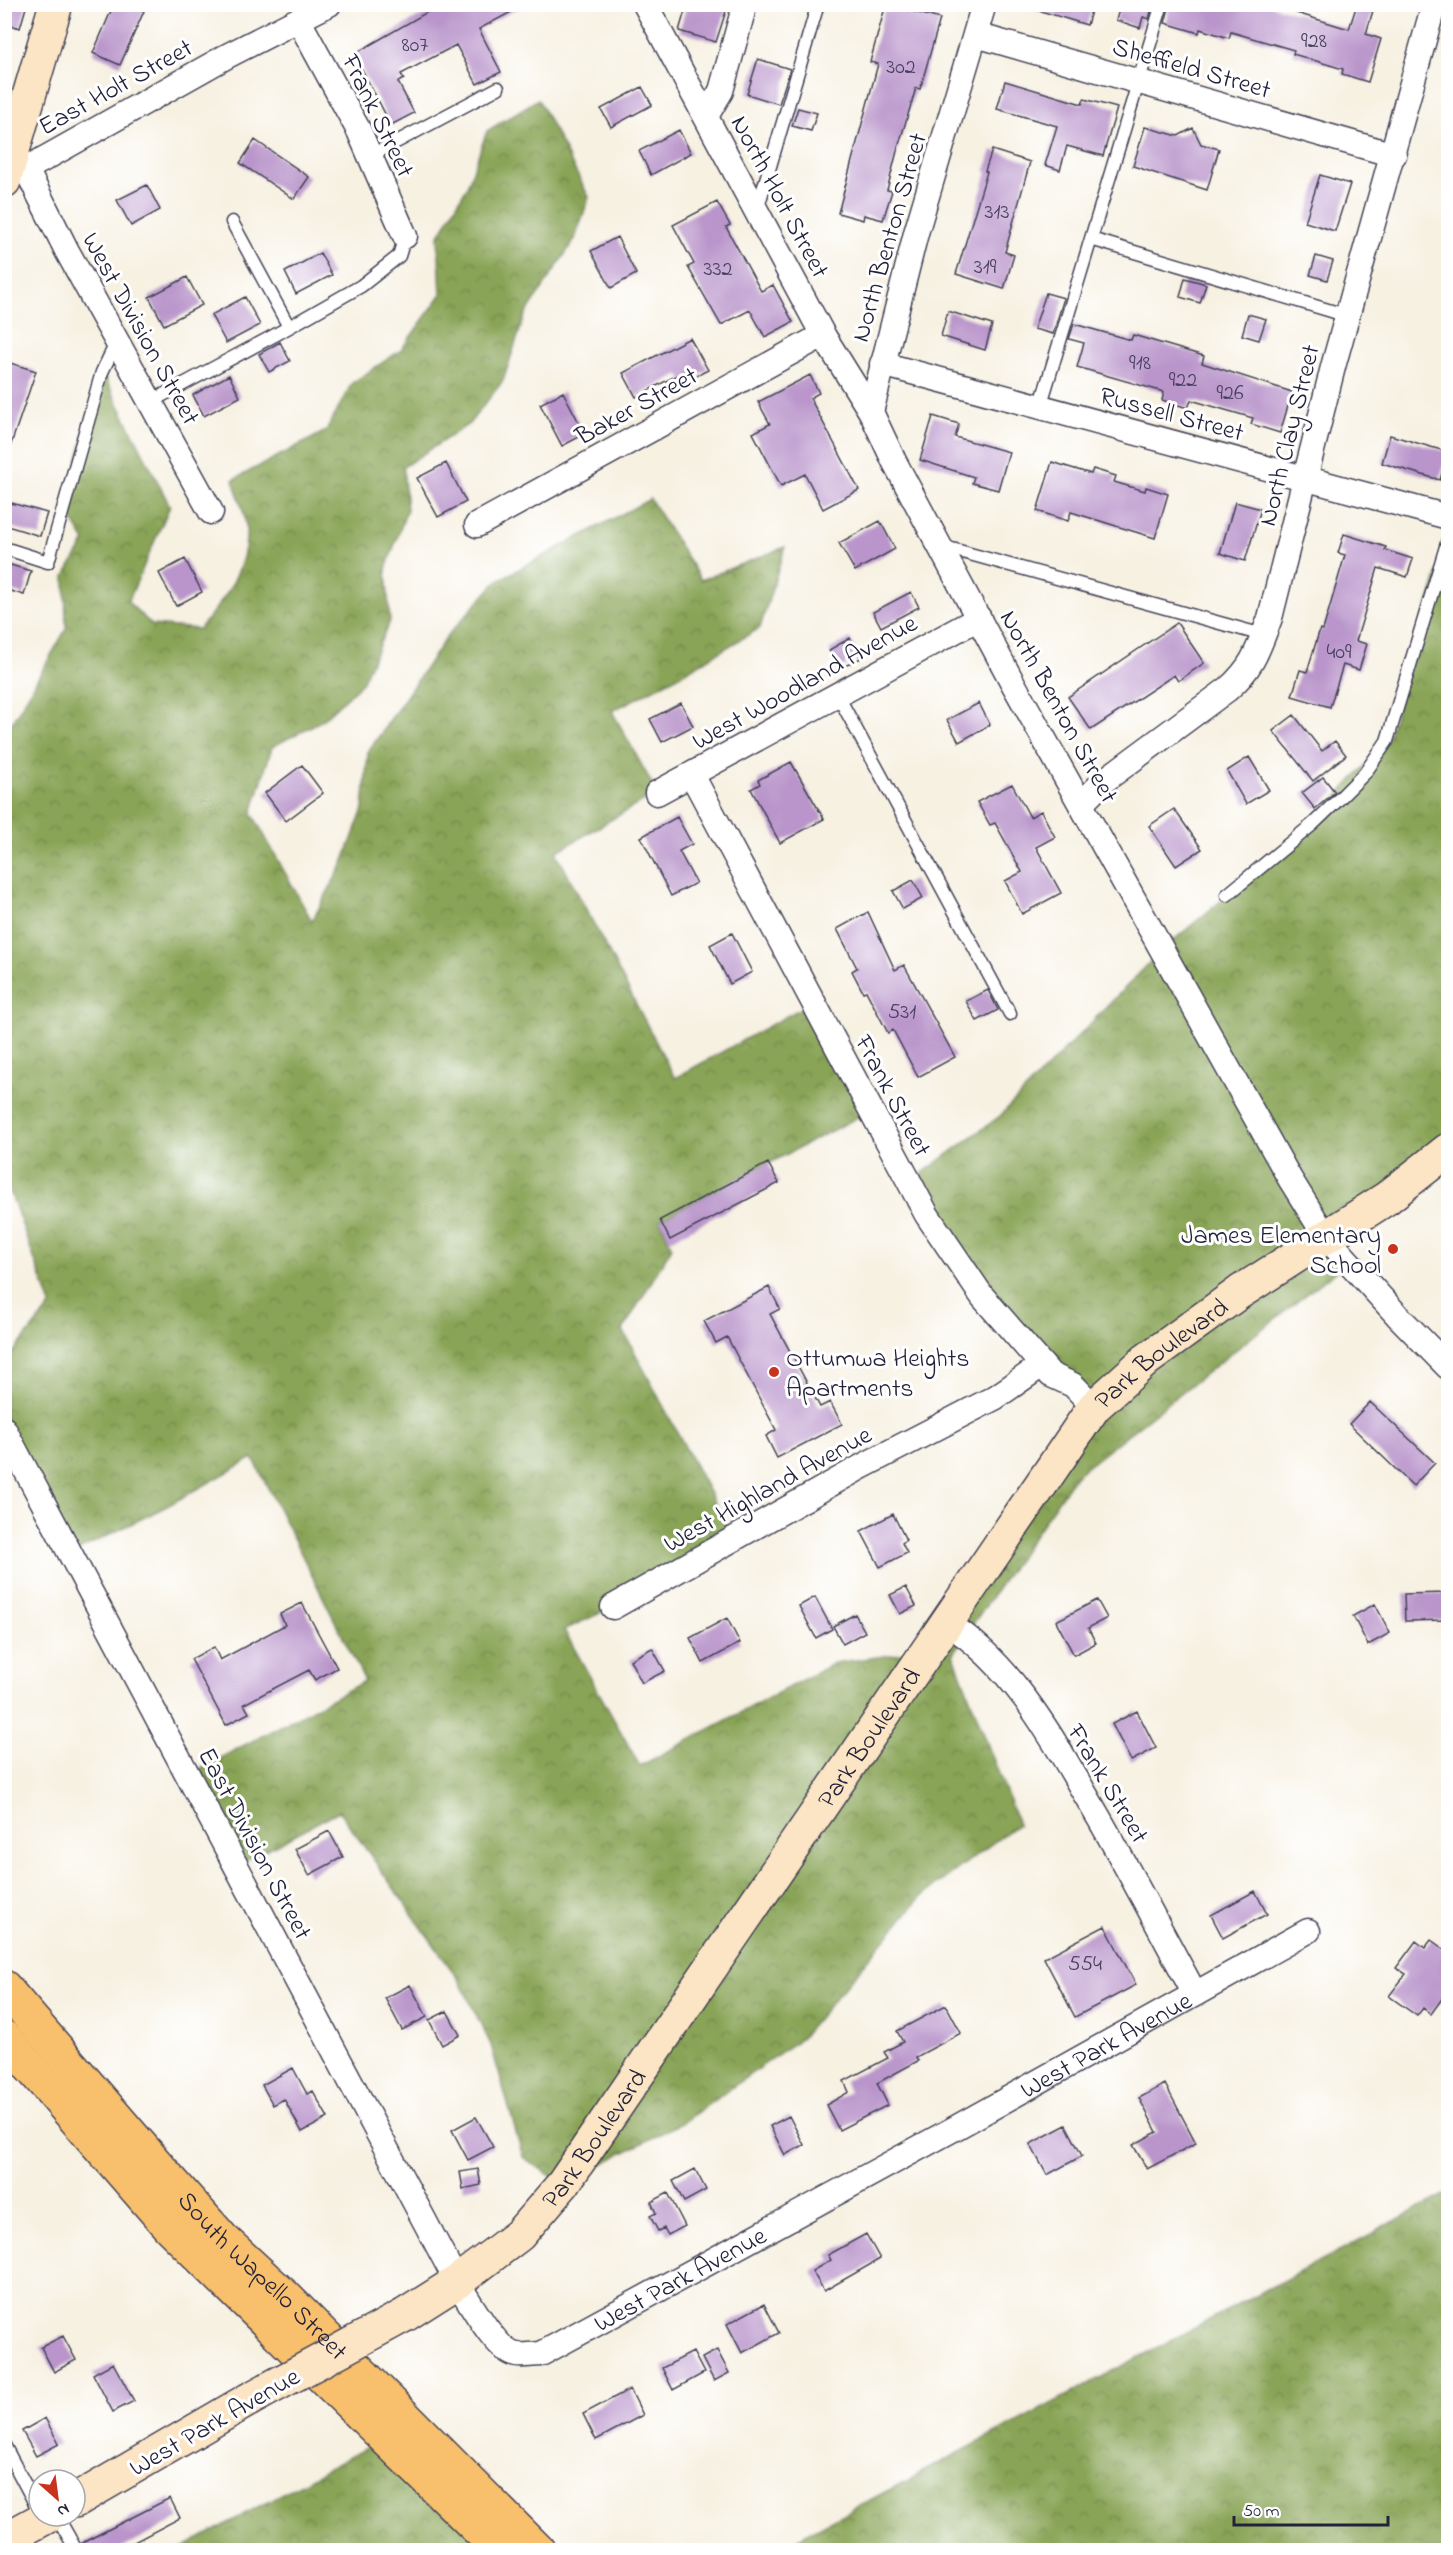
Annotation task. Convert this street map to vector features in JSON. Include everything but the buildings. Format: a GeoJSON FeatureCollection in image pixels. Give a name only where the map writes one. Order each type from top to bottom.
{"type":"FeatureCollection","features":[{"type":"Feature","properties":{"kind":"highway","name":"South Wapello Street"},"geometry":{"type":"LineString","coordinates":[[4,1987],[224,2239],[287,2298],[538,2550]]}},
{"type":"Feature","properties":{"kind":"highway"},"geometry":{"type":"LineString","coordinates":[[4,2037],[169,2227],[499,2550]]}},
{"type":"Feature","properties":{"kind":"main road"},"geometry":{"type":"LineString","coordinates":[[12,159],[56,4]]}},
{"type":"Feature","properties":{"kind":"main road","name":"Park Boulevard"},"geometry":{"type":"LineString","coordinates":[[457,2282],[519,2235],[563,2184],[1094,1407],[1146,1360],[1240,1292],[1387,1198],[1449,1150]]}},
{"type":"Feature","properties":{"kind":"main road","name":"West Park Avenue"},"geometry":{"type":"LineString","coordinates":[[87,2494],[248,2400],[405,2315],[457,2282]]}},
{"type":"Feature","properties":{"kind":"main road"},"geometry":{"type":"LineString","coordinates":[[4,2540],[27,2527]]}},
{"type":"Feature","properties":{"kind":"street","name":"East Holt Street"},"geometry":{"type":"LineString","coordinates":[[12,159],[299,21],[329,4]]}},
{"type":"Feature","properties":{"kind":"street","name":"North Holt Street"},"geometry":{"type":"LineString","coordinates":[[645,4],[823,335],[871,412]]}},
{"type":"Feature","properties":{"kind":"street"},"geometry":{"type":"LineString","coordinates":[[706,116],[721,91],[745,4]]}},
{"type":"Feature","properties":{"kind":"street","name":"North Benton Street"},"geometry":{"type":"LineString","coordinates":[[984,4],[916,233],[871,412],[894,461],[978,618],[1290,1179],[1326,1237],[1397,1315],[1449,1367]]}},
{"type":"Feature","properties":{"kind":"street","name":"North Clay Street"},"geometry":{"type":"LineString","coordinates":[[1082,804],[1105,780],[1228,689],[1246,673],[1263,635],[1270,618],[1348,316],[1434,4]]}},
{"type":"Feature","properties":{"kind":"street","name":"Frank Street"},"geometry":{"type":"LineString","coordinates":[[299,21],[359,131],[405,236]]}},
{"type":"Feature","properties":{"kind":"street","name":"Sheffield Street"},"geometry":{"type":"LineString","coordinates":[[975,35],[1394,155]]}},
{"type":"Feature","properties":{"kind":"street","name":"West Division Street"},"geometry":{"type":"LineString","coordinates":[[12,159],[67,251],[211,512]]}},
{"type":"Feature","properties":{"kind":"street","name":"Baker Street"},"geometry":{"type":"LineString","coordinates":[[477,525],[823,335]]}},
{"type":"Feature","properties":{"kind":"street","name":"Russell Street"},"geometry":{"type":"LineString","coordinates":[[882,364],[1449,517]]}},
{"type":"Feature","properties":{"kind":"street","name":"West Woodland Avenue"},"geometry":{"type":"LineString","coordinates":[[657,793],[978,618]]}},
{"type":"Feature","properties":{"kind":"street","name":"Frank Street"},"geometry":{"type":"LineString","coordinates":[[692,775],[927,1215],[982,1296],[1042,1365],[1051,1375],[1073,1385],[1094,1407]]}},
{"type":"Feature","properties":{"kind":"street","name":"West Highland Avenue"},"geometry":{"type":"LineString","coordinates":[[613,1607],[861,1467],[996,1397],[1042,1365]]}},
{"type":"Feature","properties":{"kind":"street","name":"East Division Street"},"geometry":{"type":"LineString","coordinates":[[4,1429],[457,2282]]}},
{"type":"Feature","properties":{"kind":"street","name":"Frank Street"},"geometry":{"type":"LineString","coordinates":[[946,1623],[972,1639],[1001,1668],[1030,1707],[1080,1785],[1195,1994]]}},
{"type":"Feature","properties":{"kind":"street","name":"West Park Avenue"},"geometry":{"type":"LineString","coordinates":[[457,2282],[490,2333],[505,2350],[516,2355],[541,2354],[959,2126],[1308,1931]]}},
{"type":"Feature","properties":{"kind":"lane"},"geometry":{"type":"LineString","coordinates":[[757,211],[818,4]]}},
{"type":"Feature","properties":{"kind":"lane"},"geometry":{"type":"LineString","coordinates":[[1040,407],[1162,4]]}},
{"type":"Feature","properties":{"kind":"lane"},"geometry":{"type":"LineString","coordinates":[[370,156],[498,88]]}},
{"type":"Feature","properties":{"kind":"lane"},"geometry":{"type":"LineString","coordinates":[[232,222],[290,327]]}},
{"type":"Feature","properties":{"kind":"lane"},"geometry":{"type":"LineString","coordinates":[[150,402],[361,286],[399,256],[405,236]]}},
{"type":"Feature","properties":{"kind":"lane"},"geometry":{"type":"LineString","coordinates":[[1091,239],[1348,316]]}},
{"type":"Feature","properties":{"kind":"lane"},"geometry":{"type":"LineString","coordinates":[[4,548],[48,562],[102,372],[117,341]]}},
{"type":"Feature","properties":{"kind":"lane"},"geometry":{"type":"LineString","coordinates":[[1227,895],[1339,800],[1365,773],[1387,741],[1449,540]]}},
{"type":"Feature","properties":{"kind":"lane"},"geometry":{"type":"LineString","coordinates":[[939,545],[1263,635]]}},
{"type":"Feature","properties":{"kind":"lane"},"geometry":{"type":"LineString","coordinates":[[837,694],[1010,1014]]}},
{"type":"Feature","properties":{"kind":"lane"},"geometry":{"type":"LineString","coordinates":[[4,2445],[27,2484]]}},
{"type":"Feature","properties":{"kind":"lane"},"geometry":{"type":"LineString","coordinates":[[57,2528],[76,2550]]}},
{"type":"Feature","properties":{"kind":"green space"},"geometry":{"type":"Polygon","coordinates":[[[538,99],[589,197],[575,239],[525,315],[503,381],[469,424],[403,467],[407,510],[386,569],[390,621],[362,683],[321,721],[272,747],[252,813],[312,921],[343,863],[363,809],[368,752],[448,635],[498,580],[650,499],[701,580],[785,547],[760,628],[680,675],[612,711],[657,793],[556,852],[675,1078],[812,1002],[870,1111],[660,1220],[672,1247],[623,1330],[734,1539],[613,1607],[564,1630],[640,1766],[834,1663],[928,1650],[1094,1407],[1051,1375],[909,1183],[1000,1116],[1163,949],[1313,824],[1387,741],[1448,540],[1448,1150],[1327,1236],[1349,1261],[1075,1476],[953,1653],[1018,1824],[922,1896],[801,2038],[685,2121],[563,2184],[523,2157],[491,2045],[459,1980],[339,1811],[236,1866],[188,1775],[365,1681],[253,1458],[167,1506],[71,1554],[5,1429],[5,1363],[51,1305],[5,1178],[5,735],[66,629],[65,576],[85,541],[64,507],[102,372],[170,506],[128,602],[152,625],[199,629],[226,594],[244,555],[246,526],[233,480],[326,431],[352,383],[401,350],[441,295],[438,237],[467,187],[487,131],[538,99]]]}},
{"type":"Feature","properties":{"kind":"green space"},"geometry":{"type":"Polygon","coordinates":[[[1448,2193],[1448,2550],[776,2550],[1448,2193]]]}},
{"type":"Feature","properties":{"kind":"green space"},"geometry":{"type":"Polygon","coordinates":[[[384,2438],[499,2550],[179,2550],[384,2438]]]}},
{"type":"Feature","properties":{"kind":"place","name":"James Elementary School"},"geometry":{"type":"Point","coordinates":[1393,1249]}},
{"type":"Feature","properties":{"kind":"place","name":"Ottumwa Heights Apartments"},"geometry":{"type":"Point","coordinates":[774,1372]}}]}
